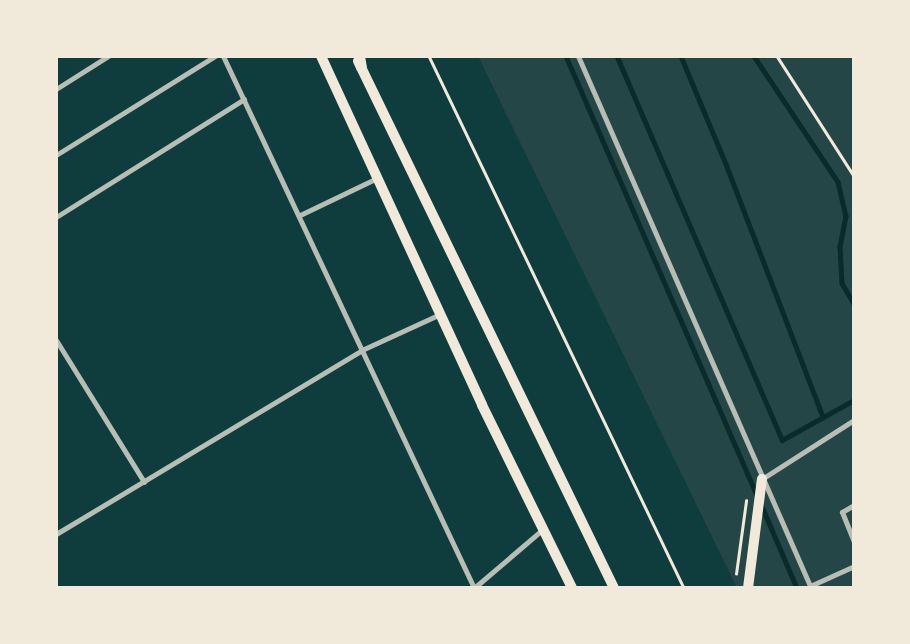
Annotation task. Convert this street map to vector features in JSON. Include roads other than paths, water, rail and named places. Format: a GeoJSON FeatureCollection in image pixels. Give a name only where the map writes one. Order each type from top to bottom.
{"type":"FeatureCollection","features":[{"type":"Feature","properties":{"kind":"main road"},"geometry":{"type":"LineString","coordinates":[[320,56],[440,314],[572,588]]}},
{"type":"Feature","properties":{"kind":"main road"},"geometry":{"type":"LineString","coordinates":[[358,60],[614,588]]}},
{"type":"Feature","properties":{"kind":"main road"},"geometry":{"type":"LineString","coordinates":[[748,588],[762,479]]}},
{"type":"Feature","properties":{"kind":"street"},"geometry":{"type":"LineString","coordinates":[[56,89],[108,56]]}},
{"type":"Feature","properties":{"kind":"street"},"geometry":{"type":"LineString","coordinates":[[56,155],[215,56]]}},
{"type":"Feature","properties":{"kind":"street"},"geometry":{"type":"LineString","coordinates":[[223,56],[364,349],[474,588],[543,529]]}},
{"type":"Feature","properties":{"kind":"street"},"geometry":{"type":"LineString","coordinates":[[578,56],[811,587],[854,566]]}},
{"type":"Feature","properties":{"kind":"street"},"geometry":{"type":"LineString","coordinates":[[56,217],[244,99]]}},
{"type":"Feature","properties":{"kind":"street"},"geometry":{"type":"LineString","coordinates":[[300,216],[377,178]]}},
{"type":"Feature","properties":{"kind":"street"},"geometry":{"type":"LineString","coordinates":[[56,534],[364,349],[440,314]]}},
{"type":"Feature","properties":{"kind":"street"},"geometry":{"type":"LineString","coordinates":[[56,340],[144,482]]}},
{"type":"Feature","properties":{"kind":"street"},"geometry":{"type":"LineString","coordinates":[[762,479],[854,420]]}},
{"type":"Feature","properties":{"kind":"street"},"geometry":{"type":"LineString","coordinates":[[854,505],[842,512],[854,541]]}},
{"type":"Feature","properties":{"kind":"waterway"},"geometry":{"type":"LineString","coordinates":[[566,56],[757,495]]}},
{"type":"Feature","properties":{"kind":"waterway"},"geometry":{"type":"LineString","coordinates":[[617,56],[782,440],[854,400]]}},
{"type":"Feature","properties":{"kind":"waterway"},"geometry":{"type":"LineString","coordinates":[[681,56],[726,164],[823,417]]}},
{"type":"Feature","properties":{"kind":"waterway"},"geometry":{"type":"LineString","coordinates":[[754,56],[838,182],[846,216],[840,246],[842,283],[854,304]]}},
{"type":"Feature","properties":{"kind":"waterway"},"geometry":{"type":"LineString","coordinates":[[761,504],[797,588]]}}]}
